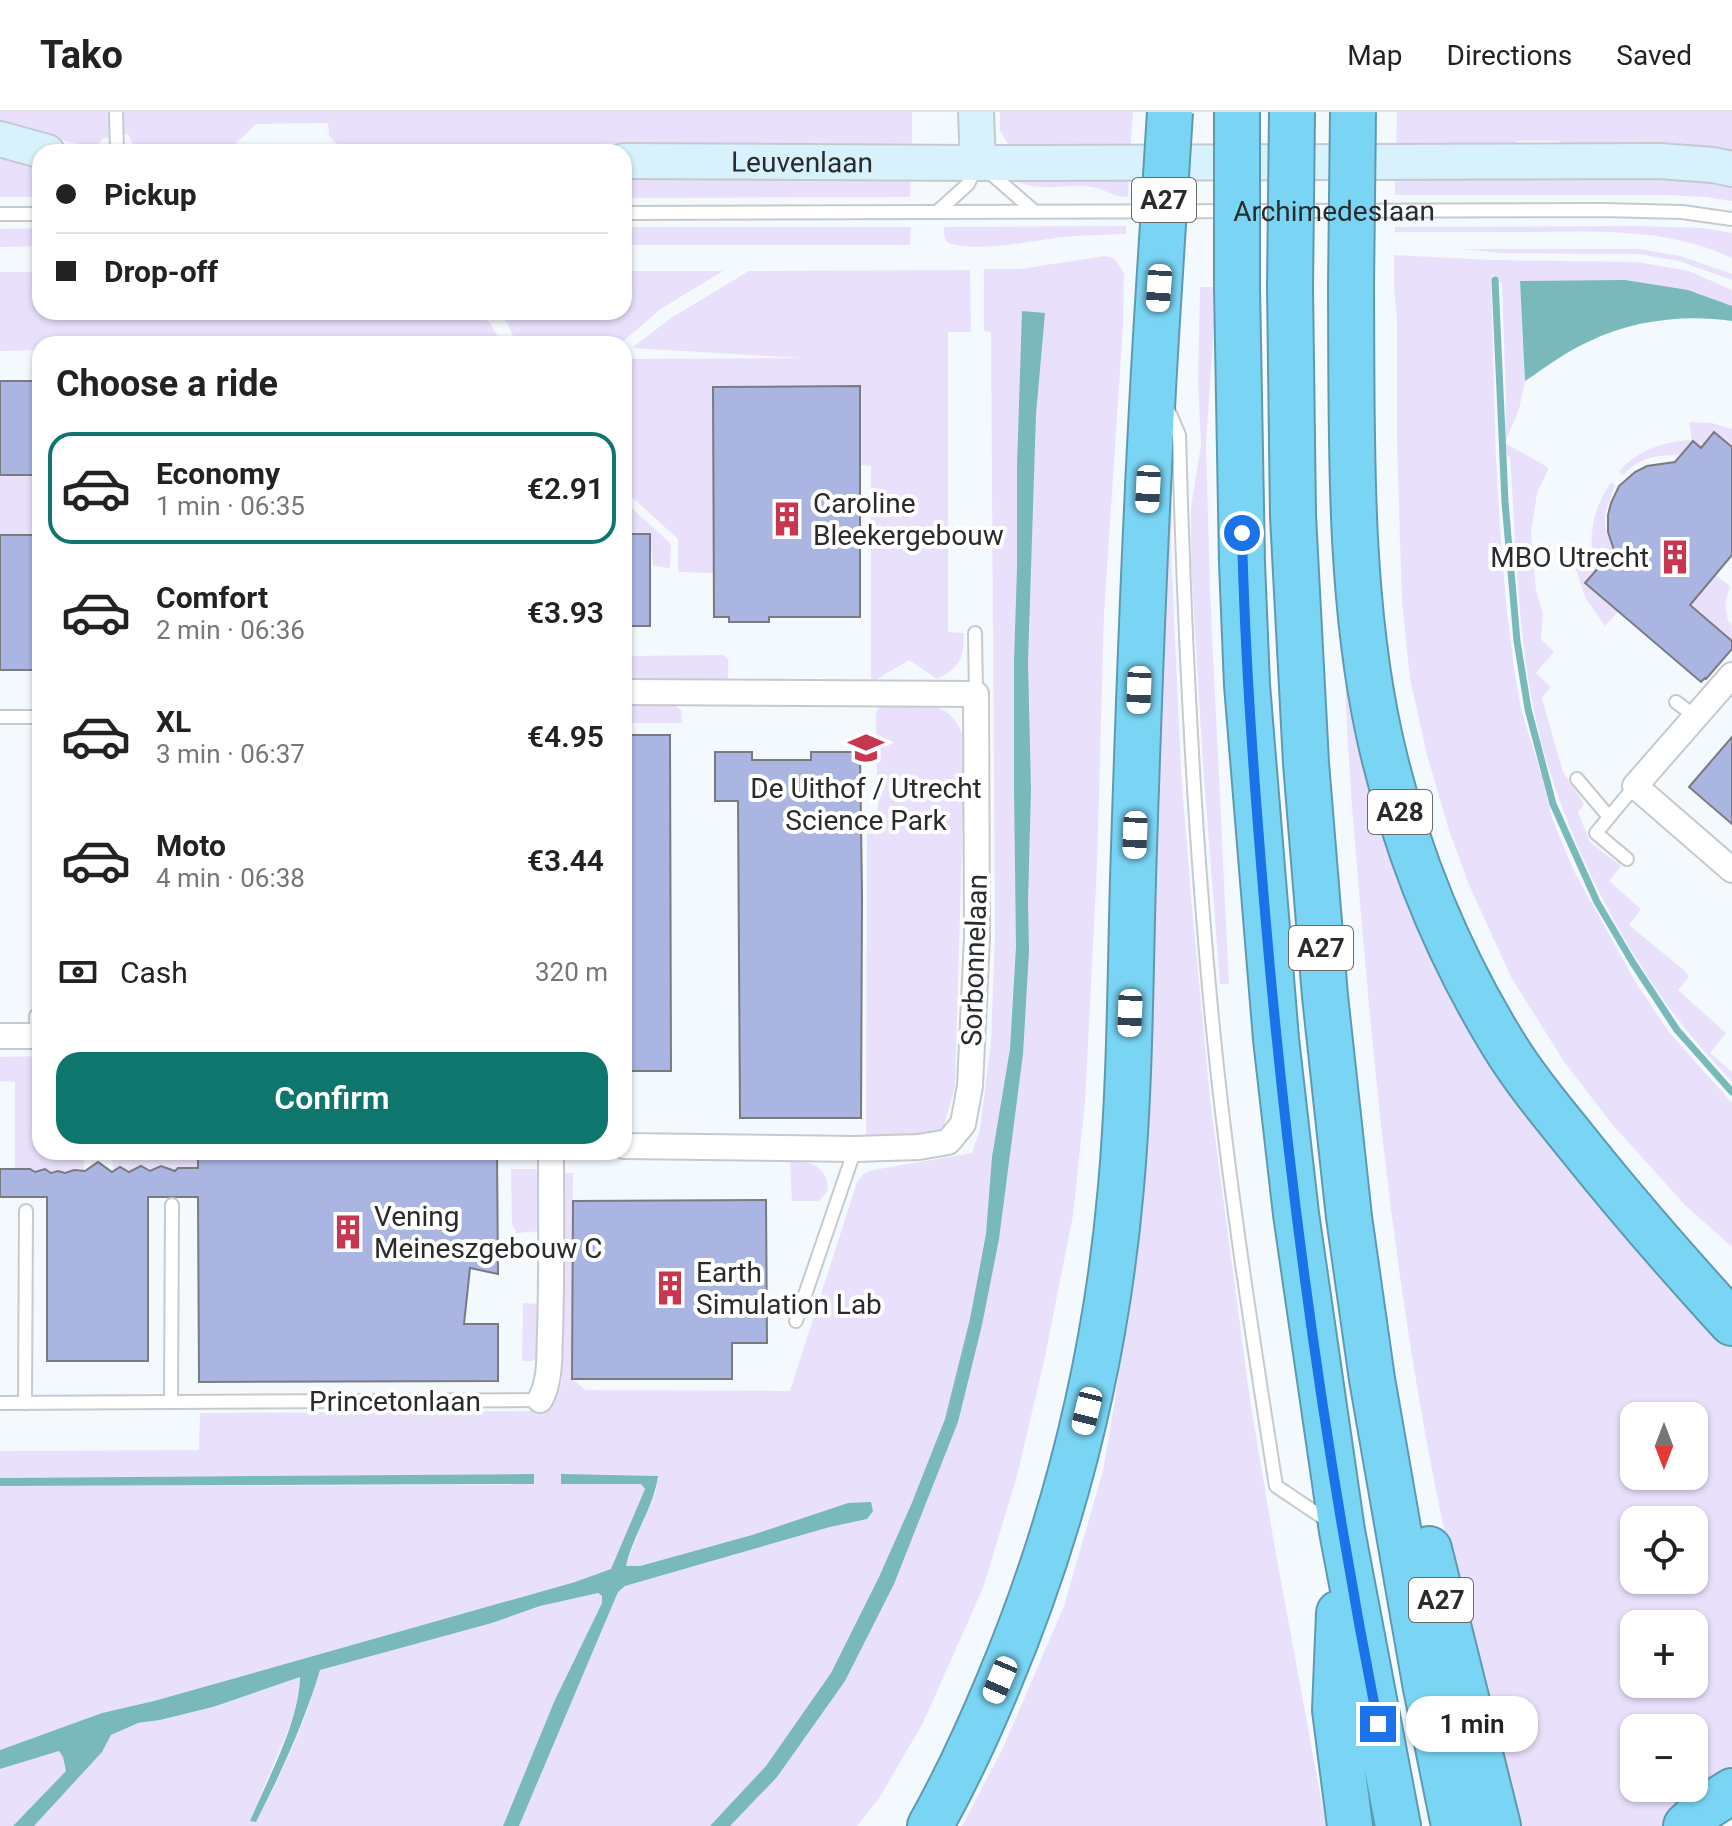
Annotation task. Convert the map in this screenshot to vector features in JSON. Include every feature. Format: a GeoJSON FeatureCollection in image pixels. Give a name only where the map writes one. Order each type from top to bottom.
{"type":"FeatureCollection","features":[{"type":"Feature","properties":{"kind":"highway","name":"A27"},"geometry":{"type":"LineString","coordinates":[[901,1826],[956,1776],[978,1731],[1042,1572],[1069,1485],[1098,1358],[1112,1271],[1121,1187],[1129,1043],[1142,604],[1170,112]]}},
{"type":"Feature","properties":{"kind":"highway","name":"A27"},"geometry":{"type":"LineString","coordinates":[[1237,112],[1237,287],[1247,685],[1276,1039],[1296,1214],[1342,1531],[1398,1826]]}},
{"type":"Feature","properties":{"kind":"highway","name":"A27"},"geometry":{"type":"LineString","coordinates":[[1292,112],[1290,287],[1293,516],[1306,763],[1327,1012],[1349,1217],[1372,1379],[1425,1683],[1454,1826]]}},
{"type":"Feature","properties":{"kind":"highway","name":"A28"},"geometry":{"type":"LineString","coordinates":[[1353,112],[1352,416],[1357,552],[1365,644],[1379,732],[1415,860],[1446,936],[1503,1044],[1544,1102],[1634,1214],[1732,1323]]}},
{"type":"Feature","properties":{"kind":"highway","name":"A28"},"geometry":{"type":"LineString","coordinates":[[1544,1102],[1732,1279]]}},
{"type":"Feature","properties":{"kind":"highway","name":"A27"},"geometry":{"type":"LineString","coordinates":[[1372,1379],[1410,1471],[1498,1826]]}},
{"type":"Feature","properties":{"kind":"highway","name":"A27"},"geometry":{"type":"LineString","coordinates":[[1342,1531],[1335,1710],[1350,1826]]}},
{"type":"Feature","properties":{"kind":"highway"},"geometry":{"type":"LineString","coordinates":[[930,1826],[956,1776]]}},
{"type":"Feature","properties":{"kind":"highway"},"geometry":{"type":"LineString","coordinates":[[1686,1826],[1705,1808],[1732,1791]]}},
{"type":"Feature","properties":{"kind":"main road"},"geometry":{"type":"LineString","coordinates":[[976,112],[978,163]]}},
{"type":"Feature","properties":{"kind":"main road"},"geometry":{"type":"LineString","coordinates":[[0,139],[32,148]]}},
{"type":"Feature","properties":{"kind":"main road","name":"Leuvenlaan"},"geometry":{"type":"LineString","coordinates":[[632,161],[978,163]]}},
{"type":"Feature","properties":{"kind":"main road","name":"Archimedeslaan"},"geometry":{"type":"LineString","coordinates":[[978,163],[1659,161],[1732,169]]}},
{"type":"Feature","properties":{"kind":"street"},"geometry":{"type":"LineString","coordinates":[[1732,675],[1635,786],[1732,870]]}},
{"type":"Feature","properties":{"kind":"street"},"geometry":{"type":"LineString","coordinates":[[632,692],[976,694]]}},
{"type":"Feature","properties":{"kind":"street","name":"Sorbonnelaan"},"geometry":{"type":"LineString","coordinates":[[855,1149],[919,1147],[948,1142],[963,1124],[970,1086],[977,937],[976,694]]}},
{"type":"Feature","properties":{"kind":"street"},"geometry":{"type":"LineString","coordinates":[[0,1036],[32,1029]]}},
{"type":"Feature","properties":{"kind":"street"},"geometry":{"type":"LineString","coordinates":[[632,1146],[855,1149]]}},
{"type":"Feature","properties":{"kind":"street","name":"Princetonlaan"},"geometry":{"type":"LineString","coordinates":[[540,1400],[547,1388],[548,1368],[551,1160]]}},
{"type":"Feature","properties":{"kind":"lane"},"geometry":{"type":"LineString","coordinates":[[116,112],[117,144]]}},
{"type":"Feature","properties":{"kind":"lane"},"geometry":{"type":"LineString","coordinates":[[937,212],[968,184],[978,163],[1034,211]]}},
{"type":"Feature","properties":{"kind":"lane","name":"Archimedeslaan"},"geometry":{"type":"LineString","coordinates":[[937,212],[1602,210],[1682,212],[1732,219]]}},
{"type":"Feature","properties":{"kind":"lane","name":"Leuvenlaan"},"geometry":{"type":"LineString","coordinates":[[632,213],[937,212]]}},
{"type":"Feature","properties":{"kind":"lane"},"geometry":{"type":"LineString","coordinates":[[0,214],[32,214]]}},
{"type":"Feature","properties":{"kind":"lane","name":"A27"},"geometry":{"type":"LineString","coordinates":[[1154,375],[1179,435],[1187,667],[1211,1009],[1247,1303],[1276,1486],[1342,1531]]}},
{"type":"Feature","properties":{"kind":"lane","name":"Sorbonnelaan"},"geometry":{"type":"LineString","coordinates":[[975,633],[976,694]]}},
{"type":"Feature","properties":{"kind":"lane"},"geometry":{"type":"LineString","coordinates":[[1676,702],[1696,717]]}},
{"type":"Feature","properties":{"kind":"lane"},"geometry":{"type":"LineString","coordinates":[[0,717],[32,717]]}},
{"type":"Feature","properties":{"kind":"lane"},"geometry":{"type":"LineString","coordinates":[[1577,779],[1609,817]]}},
{"type":"Feature","properties":{"kind":"lane"},"geometry":{"type":"LineString","coordinates":[[1627,859],[1596,833],[1635,786]]}},
{"type":"Feature","properties":{"kind":"lane"},"geometry":{"type":"LineString","coordinates":[[796,1321],[855,1149]]}},
{"type":"Feature","properties":{"kind":"lane"},"geometry":{"type":"LineString","coordinates":[[171,1402],[172,1205]]}},
{"type":"Feature","properties":{"kind":"lane"},"geometry":{"type":"LineString","coordinates":[[25,1403],[26,1211]]}},
{"type":"Feature","properties":{"kind":"lane","name":"Princetonlaan"},"geometry":{"type":"LineString","coordinates":[[0,1403],[540,1400]]}},
{"type":"Feature","properties":{"kind":"shaded area"},"geometry":{"type":"Polygon","coordinates":[[[0,112],[912,112],[912,147],[336,144],[329,136],[328,123],[256,124],[235,144],[133,144],[128,134],[102,139],[99,144],[81,144],[0,122],[0,112]]]}},
{"type":"Feature","properties":{"kind":"shaded area"},"geometry":{"type":"Polygon","coordinates":[[[1000,112],[1133,112],[1130,152],[1010,147],[1000,131],[1000,112]]]}},
{"type":"Feature","properties":{"kind":"shaded area"},"geometry":{"type":"Polygon","coordinates":[[[1397,112],[1732,112],[1732,156],[1568,151],[1559,141],[1517,141],[1505,151],[1396,151],[1397,112]]]}},
{"type":"Feature","properties":{"kind":"shaded area"},"geometry":{"type":"Polygon","coordinates":[[[0,154],[32,163],[32,197],[0,197],[0,154]]]}},
{"type":"Feature","properties":{"kind":"shaded area"},"geometry":{"type":"Polygon","coordinates":[[[1129,174],[1128,197],[1092,187],[1029,186],[1011,177],[1129,174]]]}},
{"type":"Feature","properties":{"kind":"shaded area"},"geometry":{"type":"Polygon","coordinates":[[[1395,174],[1650,174],[1732,182],[1732,201],[1667,195],[1395,195],[1395,174]]]}},
{"type":"Feature","properties":{"kind":"shaded area"},"geometry":{"type":"Polygon","coordinates":[[[911,175],[910,197],[632,198],[632,176],[911,175]]]}},
{"type":"Feature","properties":{"kind":"shaded area"},"geometry":{"type":"Polygon","coordinates":[[[1126,226],[1126,234],[972,247],[947,242],[944,235],[944,227],[1126,226]]]}},
{"type":"Feature","properties":{"kind":"shaded area"},"geometry":{"type":"Polygon","coordinates":[[[632,227],[911,227],[910,245],[632,245],[632,227]]]}},
{"type":"Feature","properties":{"kind":"shaded area"},"geometry":{"type":"Polygon","coordinates":[[[1395,227],[1701,228],[1732,233],[1732,258],[1685,242],[1636,234],[1395,232],[1395,227]]]}},
{"type":"Feature","properties":{"kind":"shaded area"},"geometry":{"type":"Polygon","coordinates":[[[32,228],[32,246],[0,247],[0,229],[32,228]]]}},
{"type":"Feature","properties":{"kind":"shaded area"},"geometry":{"type":"Polygon","coordinates":[[[1463,249],[1639,249],[1680,256],[1732,274],[1732,280],[1679,261],[1639,254],[1501,253],[1463,249]]]}},
{"type":"Feature","properties":{"kind":"shaded area"},"geometry":{"type":"Polygon","coordinates":[[[1394,255],[1637,262],[1689,271],[1732,290],[1732,306],[1688,290],[1520,281],[1525,381],[1519,409],[1505,443],[1502,284],[1493,274],[1491,279],[1502,558],[1521,709],[1552,818],[1573,869],[1636,983],[1669,1032],[1732,1103],[1732,1247],[1685,1205],[1612,1124],[1565,1063],[1512,979],[1469,885],[1449,830],[1427,755],[1410,678],[1402,601],[1394,255]]]}},
{"type":"Feature","properties":{"kind":"shaded area"},"geometry":{"type":"Polygon","coordinates":[[[1105,256],[1114,258],[1124,273],[1123,326],[1104,614],[1097,867],[1085,1102],[1073,1215],[1045,1357],[1017,1476],[983,1588],[923,1723],[878,1800],[857,1826],[519,1826],[618,1592],[625,1586],[867,1519],[848,1503],[752,1535],[640,1566],[625,1566],[656,1491],[658,1476],[561,1475],[562,1484],[641,1483],[645,1490],[612,1569],[154,1701],[102,1713],[0,1750],[0,1486],[510,1485],[533,1474],[0,1478],[0,1451],[199,1450],[200,1413],[549,1411],[562,1381],[564,1173],[573,1173],[572,1379],[586,1390],[790,1391],[857,1182],[873,1170],[972,1153],[980,1130],[991,1041],[995,933],[991,332],[984,331],[984,269],[1020,269],[1105,256]]]}},
{"type":"Feature","properties":{"kind":"shaded area"},"geometry":{"type":"Polygon","coordinates":[[[970,270],[971,332],[948,332],[948,632],[964,633],[963,649],[956,666],[937,679],[909,660],[874,681],[871,678],[871,466],[860,465],[713,387],[713,573],[678,572],[678,539],[632,497],[632,359],[803,358],[632,348],[671,318],[749,271],[970,270]]]}},
{"type":"Feature","properties":{"kind":"shaded area"},"geometry":{"type":"Polygon","coordinates":[[[632,271],[723,271],[662,308],[629,336],[513,336],[504,320],[632,320],[632,271]]]}},
{"type":"Feature","properties":{"kind":"shaded area"},"geometry":{"type":"Polygon","coordinates":[[[0,272],[32,272],[32,320],[487,320],[497,336],[32,336],[32,350],[0,351],[0,272]]]}},
{"type":"Feature","properties":{"kind":"shaded area"},"geometry":{"type":"Polygon","coordinates":[[[1200,287],[1213,287],[1214,325],[1206,443],[1229,984],[1220,984],[1191,563],[1191,507],[1201,445],[1198,383],[1200,287]]]}},
{"type":"Feature","properties":{"kind":"shaded area"},"geometry":{"type":"Polygon","coordinates":[[[1689,422],[1712,423],[1732,429],[1732,447],[1714,432],[1701,448],[1693,441],[1681,455],[1649,458],[1623,475],[1619,472],[1634,458],[1652,448],[1692,440],[1689,422]]]}},
{"type":"Feature","properties":{"kind":"shaded area"},"geometry":{"type":"Polygon","coordinates":[[[1505,443],[1549,468],[1537,493],[1531,533],[1536,591],[1543,613],[1541,639],[1554,652],[1536,673],[1551,687],[1542,698],[1563,772],[1584,804],[1578,812],[1590,842],[1621,866],[1609,881],[1641,909],[1629,925],[1685,971],[1689,977],[1678,990],[1726,1033],[1710,1053],[1732,1072],[1732,1082],[1680,1022],[1632,952],[1590,874],[1557,793],[1544,752],[1528,680],[1510,457],[1507,456],[1505,443]]]}},
{"type":"Feature","properties":{"kind":"shaded area"},"geometry":{"type":"Polygon","coordinates":[[[0,475],[32,475],[32,535],[0,535],[0,475]]]}},
{"type":"Feature","properties":{"kind":"shaded area"},"geometry":{"type":"Polygon","coordinates":[[[1611,482],[1615,485],[1605,523],[1619,558],[1585,583],[1618,612],[1605,626],[1585,597],[1574,563],[1592,560],[1594,520],[1611,482]]]}},
{"type":"Feature","properties":{"kind":"shaded area"},"geometry":{"type":"Polygon","coordinates":[[[1167,502],[1172,502],[1171,550],[1181,771],[1210,1099],[1250,1400],[1326,1826],[962,1826],[1002,1750],[1064,1606],[1103,1471],[1115,1400],[1136,1253],[1167,502]]]}},
{"type":"Feature","properties":{"kind":"shaded area"},"geometry":{"type":"Polygon","coordinates":[[[632,508],[671,544],[670,568],[653,566],[650,534],[632,534],[632,508]]]}},
{"type":"Feature","properties":{"kind":"shaded area"},"geometry":{"type":"Polygon","coordinates":[[[1715,575],[1730,586],[1725,605],[1732,626],[1732,641],[1690,605],[1715,575]]]}},
{"type":"Feature","properties":{"kind":"shaded area"},"geometry":{"type":"Polygon","coordinates":[[[1344,647],[1362,726],[1586,1184],[1732,1347],[1732,1782],[1708,1800],[1708,1714],[1620,1714],[1620,1802],[1706,1802],[1674,1826],[1520,1826],[1450,1557],[1421,1409],[1388,1185],[1352,804],[1344,647]]]}},
{"type":"Feature","properties":{"kind":"shaded area"},"geometry":{"type":"Polygon","coordinates":[[[723,655],[728,659],[728,681],[632,682],[632,656],[723,655]]]}},
{"type":"Feature","properties":{"kind":"shaded area"},"geometry":{"type":"Polygon","coordinates":[[[887,704],[925,705],[944,711],[959,727],[965,741],[955,1087],[943,1129],[929,1135],[866,1135],[867,834],[878,832],[876,713],[878,708],[887,704]]]}},
{"type":"Feature","properties":{"kind":"shaded area"},"geometry":{"type":"Polygon","coordinates":[[[673,705],[681,710],[682,723],[632,723],[632,706],[673,705]]]}},
{"type":"Feature","properties":{"kind":"shaded area"},"geometry":{"type":"Polygon","coordinates":[[[32,1056],[32,1160],[84,1160],[84,1171],[15,1171],[15,1082],[0,1081],[0,1057],[32,1056]]]}},
{"type":"Feature","properties":{"kind":"shaded area"},"geometry":{"type":"Polygon","coordinates":[[[112,1160],[198,1160],[198,1171],[113,1170],[112,1160]]]}},
{"type":"Feature","properties":{"kind":"shaded area"},"geometry":{"type":"Polygon","coordinates":[[[790,1160],[802,1160],[818,1167],[824,1174],[828,1190],[819,1201],[792,1201],[790,1160]]]}},
{"type":"Feature","properties":{"kind":"shaded area"},"geometry":{"type":"Polygon","coordinates":[[[511,1169],[535,1169],[539,1173],[542,1231],[517,1233],[512,1225],[511,1169]]]}},
{"type":"Feature","properties":{"kind":"shaded area"},"geometry":{"type":"Polygon","coordinates":[[[523,1303],[536,1304],[540,1308],[538,1358],[532,1361],[522,1361],[523,1303]]]}},
{"type":"Feature","properties":{"kind":"shaded area"},"geometry":{"type":"Polygon","coordinates":[[[591,1593],[602,1596],[602,1603],[554,1702],[503,1826],[34,1826],[102,1752],[111,1735],[138,1723],[213,1707],[300,1676],[298,1702],[289,1728],[250,1820],[256,1822],[300,1729],[319,1670],[591,1593]]]}},
{"type":"Feature","properties":{"kind":"shaded area"},"geometry":{"type":"Polygon","coordinates":[[[59,1751],[67,1772],[13,1826],[0,1826],[0,1769],[59,1751]]]}},
{"type":"Feature","properties":{"kind":"water"},"geometry":{"type":"Polygon","coordinates":[[[1625,280],[1688,290],[1732,306],[1732,321],[1696,318],[1660,320],[1624,328],[1573,350],[1525,381],[1520,281],[1625,280]]]}},
{"type":"Feature","properties":{"kind":"water"},"geometry":{"type":"Polygon","coordinates":[[[1022,311],[1045,313],[1036,414],[1028,662],[1031,790],[1029,951],[1023,1054],[999,1239],[982,1325],[958,1422],[894,1584],[845,1681],[777,1777],[730,1826],[710,1826],[766,1766],[831,1673],[879,1577],[945,1419],[970,1319],[986,1234],[992,1157],[1010,1049],[1016,947],[1014,662],[1022,311]]]}},
{"type":"Feature","properties":{"kind":"water"},"geometry":{"type":"Polygon","coordinates":[[[534,1474],[534,1484],[0,1486],[0,1478],[534,1474]]]}},
{"type":"Feature","properties":{"kind":"water"},"geometry":{"type":"Polygon","coordinates":[[[561,1474],[658,1476],[626,1566],[640,1566],[752,1535],[848,1503],[871,1502],[873,1511],[867,1519],[625,1586],[618,1592],[519,1826],[503,1826],[554,1702],[602,1603],[602,1596],[598,1593],[540,1606],[492,1623],[320,1670],[291,1748],[256,1822],[250,1821],[288,1731],[300,1677],[213,1707],[138,1723],[111,1735],[102,1752],[34,1826],[13,1826],[66,1771],[59,1751],[0,1769],[0,1750],[102,1713],[575,1582],[611,1569],[645,1489],[641,1484],[561,1484],[561,1474]]]}},
{"type":"Feature","properties":{"kind":"building"},"geometry":{"type":"Polygon","coordinates":[[[0,381],[32,381],[32,475],[0,475],[0,381]]]}},
{"type":"Feature","properties":{"kind":"building","name":"Caroline Bleekergebouw"},"geometry":{"type":"Polygon","coordinates":[[[860,386],[860,617],[769,617],[769,622],[729,622],[729,617],[714,617],[713,387],[860,386]]]}},
{"type":"Feature","properties":{"kind":"building","name":"MBO Utrecht"},"geometry":{"type":"Polygon","coordinates":[[[1714,432],[1732,447],[1732,555],[1690,605],[1732,641],[1732,649],[1701,682],[1585,583],[1614,550],[1608,532],[1608,515],[1619,486],[1647,466],[1675,462],[1693,441],[1701,448],[1714,432]]]}},
{"type":"Feature","properties":{"kind":"building"},"geometry":{"type":"Polygon","coordinates":[[[632,534],[650,534],[650,626],[632,626],[632,534]]]}},
{"type":"Feature","properties":{"kind":"building"},"geometry":{"type":"Polygon","coordinates":[[[0,535],[32,535],[32,670],[0,670],[0,535]]]}},
{"type":"Feature","properties":{"kind":"building"},"geometry":{"type":"Polygon","coordinates":[[[632,735],[670,735],[671,1071],[632,1071],[632,735]]]}},
{"type":"Feature","properties":{"kind":"building"},"geometry":{"type":"Polygon","coordinates":[[[1732,737],[1732,824],[1689,787],[1732,737]]]}},
{"type":"Feature","properties":{"kind":"building"},"geometry":{"type":"Polygon","coordinates":[[[715,752],[752,752],[752,760],[811,760],[811,752],[860,752],[861,1118],[740,1118],[738,801],[715,801],[715,752]]]}},
{"type":"Feature","properties":{"kind":"building","name":"Vening Meineszgebouw C"},"geometry":{"type":"Polygon","coordinates":[[[198,1160],[497,1160],[498,1274],[470,1268],[464,1324],[498,1324],[498,1381],[199,1382],[198,1197],[148,1197],[148,1361],[47,1361],[47,1197],[0,1197],[0,1169],[30,1169],[35,1172],[45,1169],[51,1173],[65,1173],[85,1171],[98,1162],[112,1172],[120,1167],[129,1172],[141,1166],[150,1171],[161,1166],[175,1171],[178,1168],[198,1168],[198,1160]]]}},
{"type":"Feature","properties":{"kind":"building","name":"Earth Simulation Lab"},"geometry":{"type":"Polygon","coordinates":[[[766,1200],[767,1343],[732,1343],[732,1379],[572,1379],[573,1201],[766,1200]]]}},
{"type":"Feature","properties":{"kind":"waterway"},"geometry":{"type":"LineString","coordinates":[[1495,280],[1505,502],[1517,641],[1528,709],[1553,804],[1597,902],[1633,963],[1677,1030],[1732,1092]]}},
{"type":"Feature","properties":{"kind":"place","name":"Caroline Bleekergebouw"},"geometry":{"type":"Point","coordinates":[787,519]}},
{"type":"Feature","properties":{"kind":"place","name":"MBO Utrecht"},"geometry":{"type":"Point","coordinates":[1675,557]}},
{"type":"Feature","properties":{"kind":"place","name":"De Uithof / Utrecht Science Park"},"geometry":{"type":"Point","coordinates":[866,748]}},
{"type":"Feature","properties":{"kind":"place","name":"Vening Meineszgebouw C"},"geometry":{"type":"Point","coordinates":[348,1232]}},
{"type":"Feature","properties":{"kind":"place","name":"Earth Simulation Lab"},"geometry":{"type":"Point","coordinates":[670,1288]}},
{"type":"Feature","properties":{"kind":"route"},"geometry":{"type":"LineString","coordinates":[[1242,533],[1247,685],[1276,1039],[1296,1214],[1324,1411],[1342,1531],[1378,1724]]}}]}
